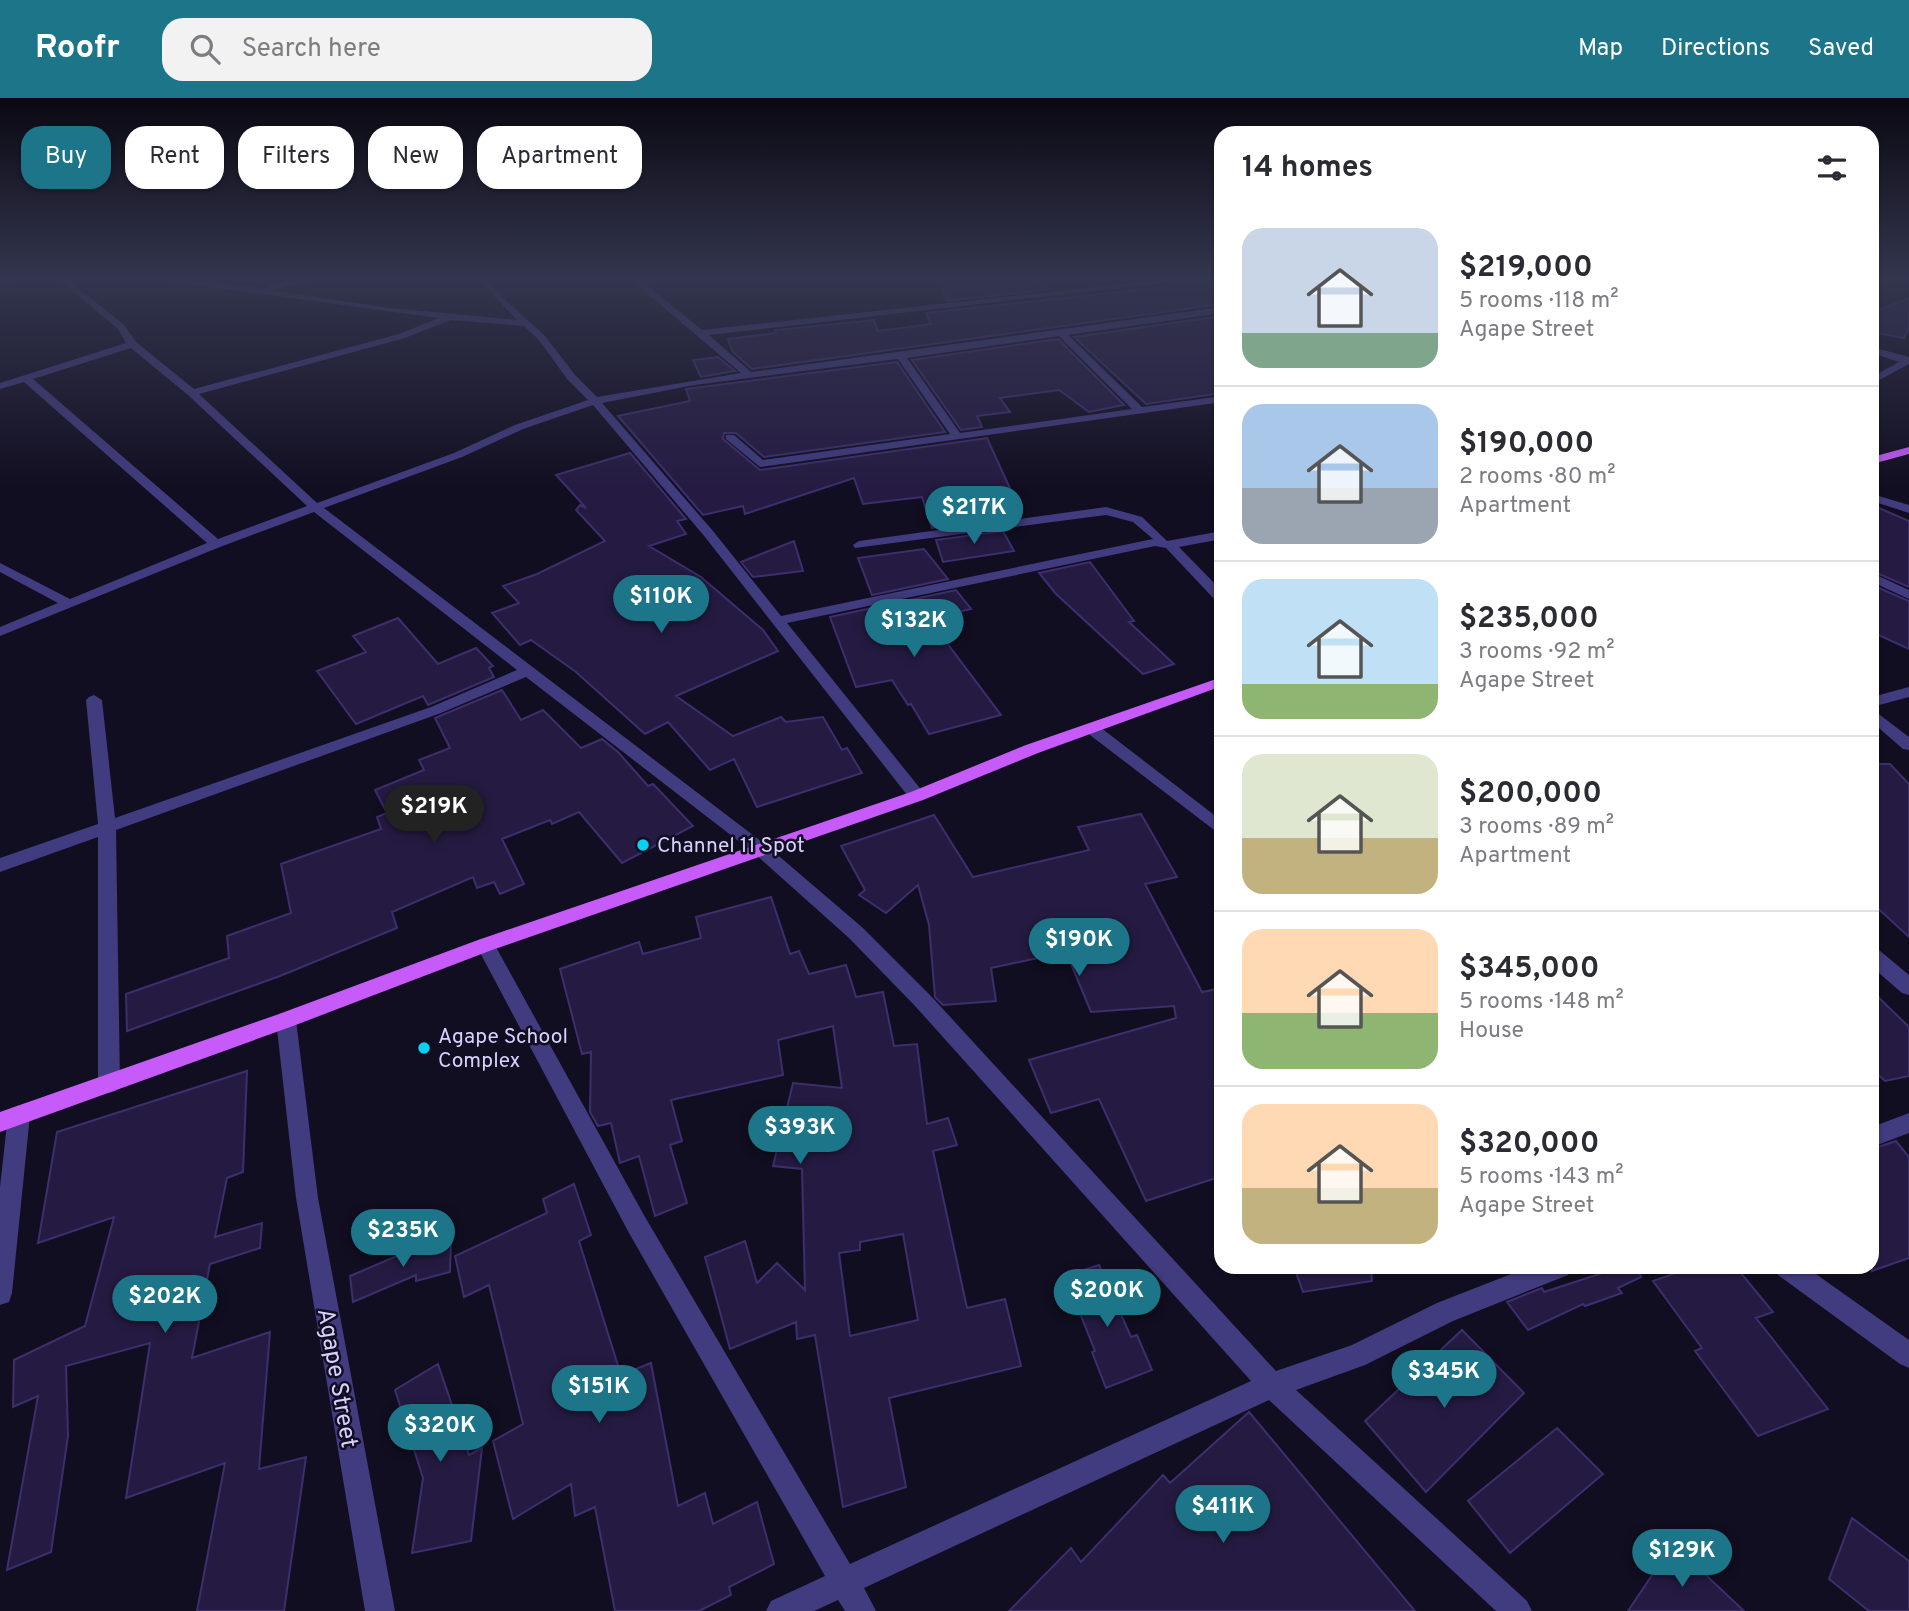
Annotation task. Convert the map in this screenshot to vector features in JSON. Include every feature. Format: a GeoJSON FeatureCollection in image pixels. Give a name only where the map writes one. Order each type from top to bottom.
{"type":"FeatureCollection","features":[{"type":"Feature","properties":{"kind":"main road"},"geometry":{"type":"LineString","coordinates":[[1879,459],[1909,450]]}},
{"type":"Feature","properties":{"kind":"main road"},"geometry":{"type":"LineString","coordinates":[[10,1118],[286,1020],[485,945],[917,796],[1091,728],[1214,684]]}},
{"type":"Feature","properties":{"kind":"street"},"geometry":{"type":"LineString","coordinates":[[0,386],[117,349]]}},
{"type":"Feature","properties":{"kind":"street"},"geometry":{"type":"LineString","coordinates":[[138,349],[192,393],[316,507],[760,849],[856,933],[923,1001],[1272,1385],[1517,1611]]}},
{"type":"Feature","properties":{"kind":"street"},"geometry":{"type":"LineString","coordinates":[[192,393],[356,349]]}},
{"type":"Feature","properties":{"kind":"street"},"geometry":{"type":"LineString","coordinates":[[547,349],[718,544],[917,796]]}},
{"type":"Feature","properties":{"kind":"street"},"geometry":{"type":"LineString","coordinates":[[720,349],[749,375]]}},
{"type":"Feature","properties":{"kind":"street"},"geometry":{"type":"LineString","coordinates":[[0,632],[216,544],[458,455],[519,427],[595,401],[663,387],[952,349]]}},
{"type":"Feature","properties":{"kind":"street"},"geometry":{"type":"LineString","coordinates":[[1077,349],[1138,409]]}},
{"type":"Feature","properties":{"kind":"street"},"geometry":{"type":"LineString","coordinates":[[1879,352],[1908,360]]}},
{"type":"Feature","properties":{"kind":"street"},"geometry":{"type":"LineString","coordinates":[[901,356],[957,436]]}},
{"type":"Feature","properties":{"kind":"street"},"geometry":{"type":"LineString","coordinates":[[1879,377],[1908,360]]}},
{"type":"Feature","properties":{"kind":"street"},"geometry":{"type":"LineString","coordinates":[[25,377],[216,544]]}},
{"type":"Feature","properties":{"kind":"street"},"geometry":{"type":"LineString","coordinates":[[730,437],[760,464],[1214,399]]}},
{"type":"Feature","properties":{"kind":"street"},"geometry":{"type":"LineString","coordinates":[[1879,499],[1909,509]]}},
{"type":"Feature","properties":{"kind":"street"},"geometry":{"type":"LineString","coordinates":[[859,545],[1106,510],[1139,519],[1149,526],[1214,591]]}},
{"type":"Feature","properties":{"kind":"street"},"geometry":{"type":"LineString","coordinates":[[777,621],[972,578],[1214,536]]}},
{"type":"Feature","properties":{"kind":"street"},"geometry":{"type":"LineString","coordinates":[[0,568],[68,603]]}},
{"type":"Feature","properties":{"kind":"street"},"geometry":{"type":"LineString","coordinates":[[1879,580],[1909,595]]}},
{"type":"Feature","properties":{"kind":"street"},"geometry":{"type":"LineString","coordinates":[[0,865],[436,710],[530,670]]}},
{"type":"Feature","properties":{"kind":"street"},"geometry":{"type":"LineString","coordinates":[[1879,700],[1909,692]]}},
{"type":"Feature","properties":{"kind":"street"},"geometry":{"type":"LineString","coordinates":[[94,700],[107,827],[109,1084]]}},
{"type":"Feature","properties":{"kind":"street"},"geometry":{"type":"LineString","coordinates":[[1879,720],[1909,745]]}},
{"type":"Feature","properties":{"kind":"street"},"geometry":{"type":"LineString","coordinates":[[1091,728],[1214,824]]}},
{"type":"Feature","properties":{"kind":"street"},"geometry":{"type":"LineString","coordinates":[[485,945],[637,1225],[861,1611]]}},
{"type":"Feature","properties":{"kind":"street"},"geometry":{"type":"LineString","coordinates":[[1879,961],[1909,987]]}},
{"type":"Feature","properties":{"kind":"street","name":"Agape Street"},"geometry":{"type":"LineString","coordinates":[[286,1020],[307,1198],[380,1611]]}},
{"type":"Feature","properties":{"kind":"street"},"geometry":{"type":"LineString","coordinates":[[0,1293],[10,1118]]}},
{"type":"Feature","properties":{"kind":"street"},"geometry":{"type":"LineString","coordinates":[[1879,1134],[1909,1123]]}},
{"type":"Feature","properties":{"kind":"street"},"geometry":{"type":"LineString","coordinates":[[781,1611],[843,1580],[1272,1385],[1356,1356],[1446,1312],[1542,1274]]}},
{"type":"Feature","properties":{"kind":"street"},"geometry":{"type":"LineString","coordinates":[[1796,1274],[1909,1355]]}},
{"type":"Feature","properties":{"kind":"building"},"geometry":{"type":"Polygon","coordinates":[[[732,349],[899,349],[752,369],[732,349]]]}},
{"type":"Feature","properties":{"kind":"building"},"geometry":{"type":"Polygon","coordinates":[[[991,349],[1068,349],[1124,405],[1089,412],[1059,390],[1000,398],[1010,412],[977,416],[982,427],[961,430],[912,360],[991,349]]]}},
{"type":"Feature","properties":{"kind":"building"},"geometry":{"type":"Polygon","coordinates":[[[1086,349],[1214,349],[1214,394],[1146,404],[1086,349]]]}},
{"type":"Feature","properties":{"kind":"building"},"geometry":{"type":"Polygon","coordinates":[[[718,357],[735,371],[701,377],[693,360],[718,357]]]}},
{"type":"Feature","properties":{"kind":"building"},"geometry":{"type":"Polygon","coordinates":[[[897,362],[945,432],[764,457],[736,433],[724,433],[723,439],[760,470],[987,438],[1019,508],[991,511],[996,520],[932,528],[922,497],[863,504],[854,478],[745,514],[743,506],[703,515],[618,416],[690,401],[686,389],[897,362]]]}},
{"type":"Feature","properties":{"kind":"building"},"geometry":{"type":"Polygon","coordinates":[[[630,453],[686,519],[677,521],[686,534],[649,546],[701,577],[763,630],[778,651],[676,696],[733,736],[781,717],[786,722],[823,717],[842,750],[847,748],[862,773],[757,807],[734,759],[710,770],[668,722],[645,734],[576,672],[531,640],[520,645],[492,613],[519,603],[503,586],[537,574],[605,541],[576,510],[580,505],[586,508],[556,475],[630,453]]]}},
{"type":"Feature","properties":{"kind":"building"},"geometry":{"type":"Polygon","coordinates":[[[1879,508],[1909,521],[1909,587],[1879,574],[1879,508]]]}},
{"type":"Feature","properties":{"kind":"building"},"geometry":{"type":"Polygon","coordinates":[[[1003,531],[1014,551],[943,562],[936,540],[1003,531]]]}},
{"type":"Feature","properties":{"kind":"building"},"geometry":{"type":"Polygon","coordinates":[[[794,541],[803,571],[753,577],[741,562],[794,541]]]}},
{"type":"Feature","properties":{"kind":"building"},"geometry":{"type":"Polygon","coordinates":[[[924,549],[948,579],[872,595],[858,558],[924,549]]]}},
{"type":"Feature","properties":{"kind":"building"},"geometry":{"type":"Polygon","coordinates":[[[1090,562],[1134,621],[1129,622],[1174,664],[1143,674],[1056,594],[1039,573],[1090,562]]]}},
{"type":"Feature","properties":{"kind":"building"},"geometry":{"type":"Polygon","coordinates":[[[1879,588],[1909,601],[1909,649],[1879,635],[1879,588]]]}},
{"type":"Feature","properties":{"kind":"building"},"geometry":{"type":"Polygon","coordinates":[[[956,590],[971,609],[929,619],[1001,715],[929,734],[911,704],[908,705],[892,680],[856,687],[830,617],[956,590]]]}},
{"type":"Feature","properties":{"kind":"building"},"geometry":{"type":"Polygon","coordinates":[[[398,618],[438,664],[476,648],[493,666],[489,668],[494,677],[428,705],[423,696],[356,724],[317,671],[366,652],[353,636],[398,618]]]}},
{"type":"Feature","properties":{"kind":"building"},"geometry":{"type":"Polygon","coordinates":[[[502,690],[521,720],[543,710],[581,748],[602,739],[618,752],[648,786],[653,784],[693,826],[622,863],[579,812],[552,824],[550,820],[502,839],[524,884],[500,894],[494,882],[477,888],[473,877],[392,912],[397,928],[280,976],[127,1031],[126,994],[229,958],[227,936],[291,913],[281,864],[381,829],[377,817],[387,813],[375,790],[424,770],[419,760],[450,748],[435,718],[502,690]]]}},
{"type":"Feature","properties":{"kind":"building"},"geometry":{"type":"Polygon","coordinates":[[[1879,764],[1890,764],[1909,784],[1909,937],[1879,909],[1879,764]]]}},
{"type":"Feature","properties":{"kind":"building"},"geometry":{"type":"Polygon","coordinates":[[[1141,814],[1177,877],[1145,884],[1202,992],[1214,990],[1214,1179],[1146,1201],[1099,1099],[1051,1113],[1029,1060],[1176,1018],[1174,1006],[1091,1012],[1066,952],[991,968],[996,1001],[943,1005],[935,997],[929,925],[918,885],[886,913],[859,895],[865,890],[841,846],[934,815],[973,877],[1089,850],[1078,827],[1141,814]]]}},
{"type":"Feature","properties":{"kind":"building"},"geometry":{"type":"Polygon","coordinates":[[[771,897],[790,954],[799,951],[809,974],[846,965],[856,997],[883,992],[894,1046],[917,1044],[927,1124],[948,1118],[957,1145],[933,1151],[967,1308],[1005,1299],[1021,1366],[889,1398],[906,1487],[843,1507],[815,1335],[797,1339],[796,1322],[730,1349],[705,1257],[745,1241],[757,1283],[777,1263],[805,1290],[802,1169],[773,1166],[793,1083],[842,1088],[833,1026],[778,1040],[783,1075],[671,1100],[682,1141],[670,1145],[687,1203],[655,1216],[639,1156],[620,1163],[611,1123],[598,1126],[590,1112],[591,1052],[582,1054],[560,969],[639,942],[643,954],[701,938],[696,917],[771,897]],[[903,1234],[860,1242],[860,1250],[839,1253],[850,1336],[918,1320],[903,1234]]]}},
{"type":"Feature","properties":{"kind":"building"},"geometry":{"type":"Polygon","coordinates":[[[1879,998],[1909,1027],[1909,1076],[1885,1081],[1879,1075],[1879,998]]]}},
{"type":"Feature","properties":{"kind":"building"},"geometry":{"type":"Polygon","coordinates":[[[247,1071],[243,1172],[227,1178],[215,1237],[262,1223],[260,1248],[210,1264],[192,1358],[270,1332],[259,1469],[306,1457],[284,1611],[197,1611],[225,1463],[126,1498],[150,1343],[66,1366],[68,1436],[51,1552],[7,1570],[38,1396],[13,1407],[14,1360],[85,1326],[114,1217],[38,1243],[57,1132],[247,1071]]]}},
{"type":"Feature","properties":{"kind":"building"},"geometry":{"type":"Polygon","coordinates":[[[1896,1141],[1909,1157],[1909,1258],[1879,1269],[1879,1147],[1896,1141]]]}},
{"type":"Feature","properties":{"kind":"building"},"geometry":{"type":"Polygon","coordinates":[[[574,1184],[591,1235],[579,1241],[621,1375],[651,1363],[678,1506],[705,1493],[713,1524],[757,1502],[774,1564],[729,1587],[731,1595],[699,1611],[615,1611],[595,1507],[575,1516],[571,1484],[513,1519],[493,1441],[523,1424],[489,1285],[464,1297],[455,1256],[547,1213],[543,1199],[574,1184]]]}},
{"type":"Feature","properties":{"kind":"building"},"geometry":{"type":"Polygon","coordinates":[[[451,1238],[450,1272],[416,1281],[416,1275],[353,1302],[350,1276],[418,1247],[451,1238]]]}},
{"type":"Feature","properties":{"kind":"building"},"geometry":{"type":"Polygon","coordinates":[[[1099,1265],[1131,1337],[1137,1335],[1152,1370],[1106,1388],[1092,1352],[1095,1351],[1065,1276],[1099,1265]]]}},
{"type":"Feature","properties":{"kind":"building"},"geometry":{"type":"Polygon","coordinates":[[[1297,1274],[1372,1274],[1372,1281],[1303,1292],[1297,1274]]]}},
{"type":"Feature","properties":{"kind":"building"},"geometry":{"type":"Polygon","coordinates":[[[1599,1274],[1640,1274],[1641,1277],[1618,1288],[1622,1293],[1585,1306],[1583,1304],[1528,1330],[1507,1302],[1542,1288],[1544,1292],[1599,1274]]]}},
{"type":"Feature","properties":{"kind":"building"},"geometry":{"type":"Polygon","coordinates":[[[1673,1274],[1742,1274],[1773,1312],[1756,1318],[1828,1409],[1758,1436],[1695,1351],[1702,1348],[1653,1281],[1673,1274]]]}},
{"type":"Feature","properties":{"kind":"building"},"geometry":{"type":"Polygon","coordinates":[[[1462,1330],[1524,1393],[1426,1492],[1365,1421],[1462,1330]]]}},
{"type":"Feature","properties":{"kind":"building"},"geometry":{"type":"Polygon","coordinates":[[[438,1364],[469,1455],[482,1448],[471,1541],[412,1553],[423,1478],[395,1390],[438,1364]]]}},
{"type":"Feature","properties":{"kind":"building"},"geometry":{"type":"Polygon","coordinates":[[[1249,1412],[1415,1611],[1009,1611],[1071,1548],[1081,1562],[1163,1475],[1170,1483],[1249,1412]]]}},
{"type":"Feature","properties":{"kind":"building"},"geometry":{"type":"Polygon","coordinates":[[[1557,1428],[1603,1474],[1510,1553],[1468,1501],[1557,1428]]]}},
{"type":"Feature","properties":{"kind":"building"},"geometry":{"type":"Polygon","coordinates":[[[1852,1518],[1909,1561],[1909,1611],[1869,1611],[1829,1579],[1852,1518]]]}},
{"type":"Feature","properties":{"kind":"building"},"geometry":{"type":"Polygon","coordinates":[[[1673,1544],[1744,1611],[1628,1611],[1673,1544]]]}},
{"type":"Feature","properties":{"kind":"place","name":"Channel 11 Spot"},"geometry":{"type":"Point","coordinates":[643,845]}},
{"type":"Feature","properties":{"kind":"place","name":"Agape School Complex"},"geometry":{"type":"Point","coordinates":[424,1048]}}]}
